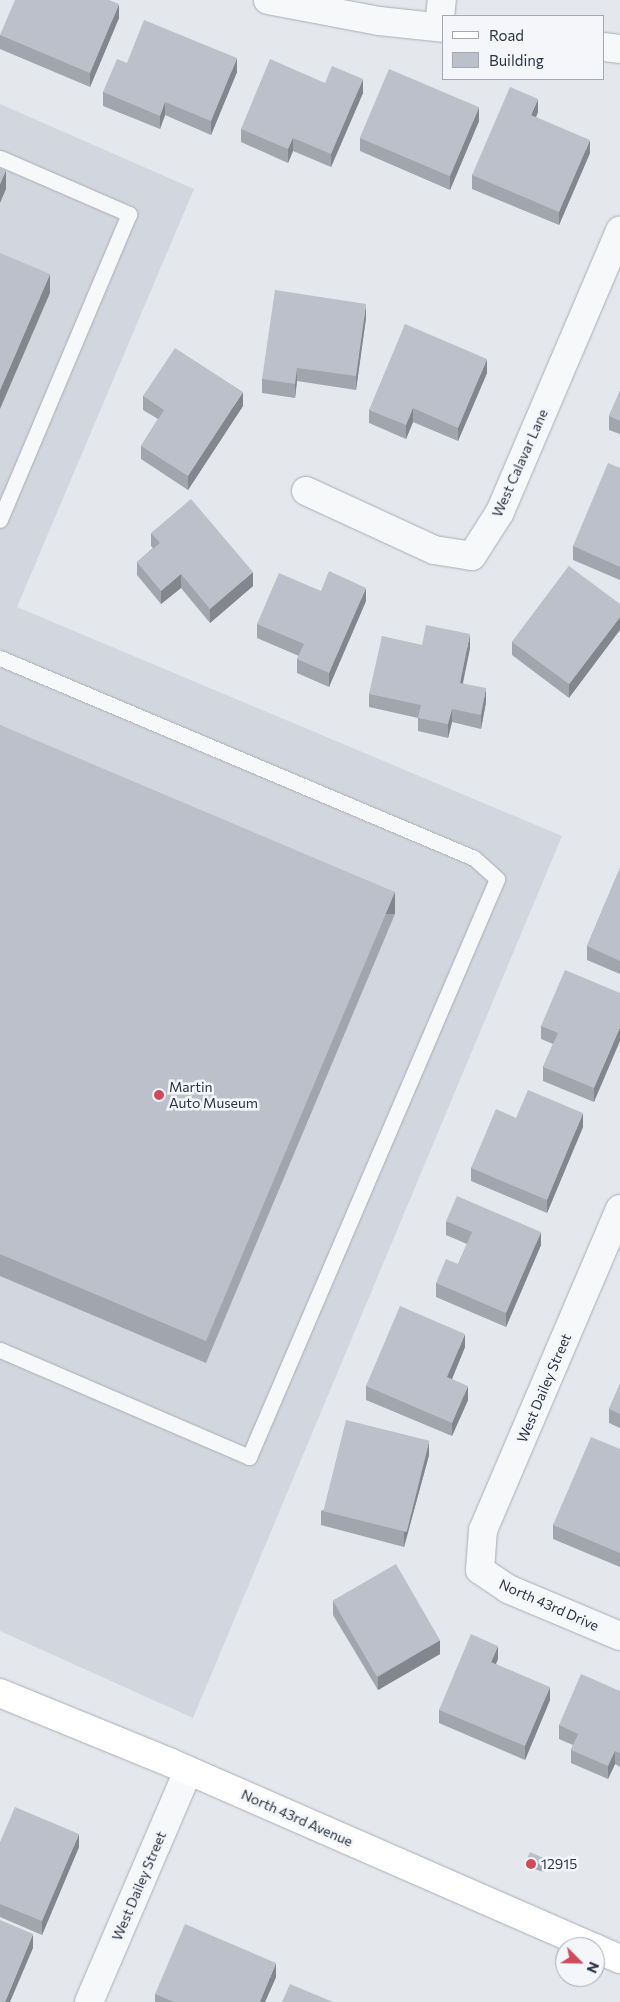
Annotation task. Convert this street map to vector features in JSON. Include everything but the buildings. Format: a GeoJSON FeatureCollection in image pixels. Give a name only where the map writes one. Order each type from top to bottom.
{"type":"FeatureCollection","features":[{"type":"Feature","properties":{"kind":"main road","name":"North 43rd Avenue"},"geometry":{"type":"LineString","coordinates":[[0,1693],[188,1771],[569,1937]]}},
{"type":"Feature","properties":{"kind":"main road","name":"North 43rd Avenue"},"geometry":{"type":"LineString","coordinates":[[605,1953],[620,1959]]}},
{"type":"Feature","properties":{"kind":"street"},"geometry":{"type":"LineString","coordinates":[[268,0],[379,21],[441,28],[442,0]]}},
{"type":"Feature","properties":{"kind":"street"},"geometry":{"type":"LineString","coordinates":[[605,47],[620,49]]}},
{"type":"Feature","properties":{"kind":"street","name":"West Calavar Lane"},"geometry":{"type":"LineString","coordinates":[[306,491],[434,550],[472,556],[500,512],[620,230]]}},
{"type":"Feature","properties":{"kind":"street","name":"West Dailey Street"},"geometry":{"type":"LineString","coordinates":[[480,1570],[483,1530],[620,1209]]}},
{"type":"Feature","properties":{"kind":"street","name":"North 43rd Drive"},"geometry":{"type":"LineString","coordinates":[[480,1570],[508,1590],[620,1636]]}},
{"type":"Feature","properties":{"kind":"street","name":"West Dailey Street"},"geometry":{"type":"LineString","coordinates":[[89,2002],[188,1771]]}},
{"type":"Feature","properties":{"kind":"lane"},"geometry":{"type":"LineString","coordinates":[[0,158],[129,214],[0,520]]}},
{"type":"Feature","properties":{"kind":"lane"},"geometry":{"type":"LineString","coordinates":[[0,658],[474,858],[497,879],[249,1456],[0,1350]]}},
{"type":"Feature","properties":{"kind":"shaded area"},"geometry":{"type":"Polygon","coordinates":[[[0,104],[194,189],[17,607],[562,836],[193,1718],[0,1631],[0,104]]]}},
{"type":"Feature","properties":{"kind":"place","name":"Martin Auto Museum"},"geometry":{"type":"Point","coordinates":[159,1095]}},
{"type":"Feature","properties":{"kind":"place","name":"12915"},"geometry":{"type":"Point","coordinates":[531,1864]}}]}
